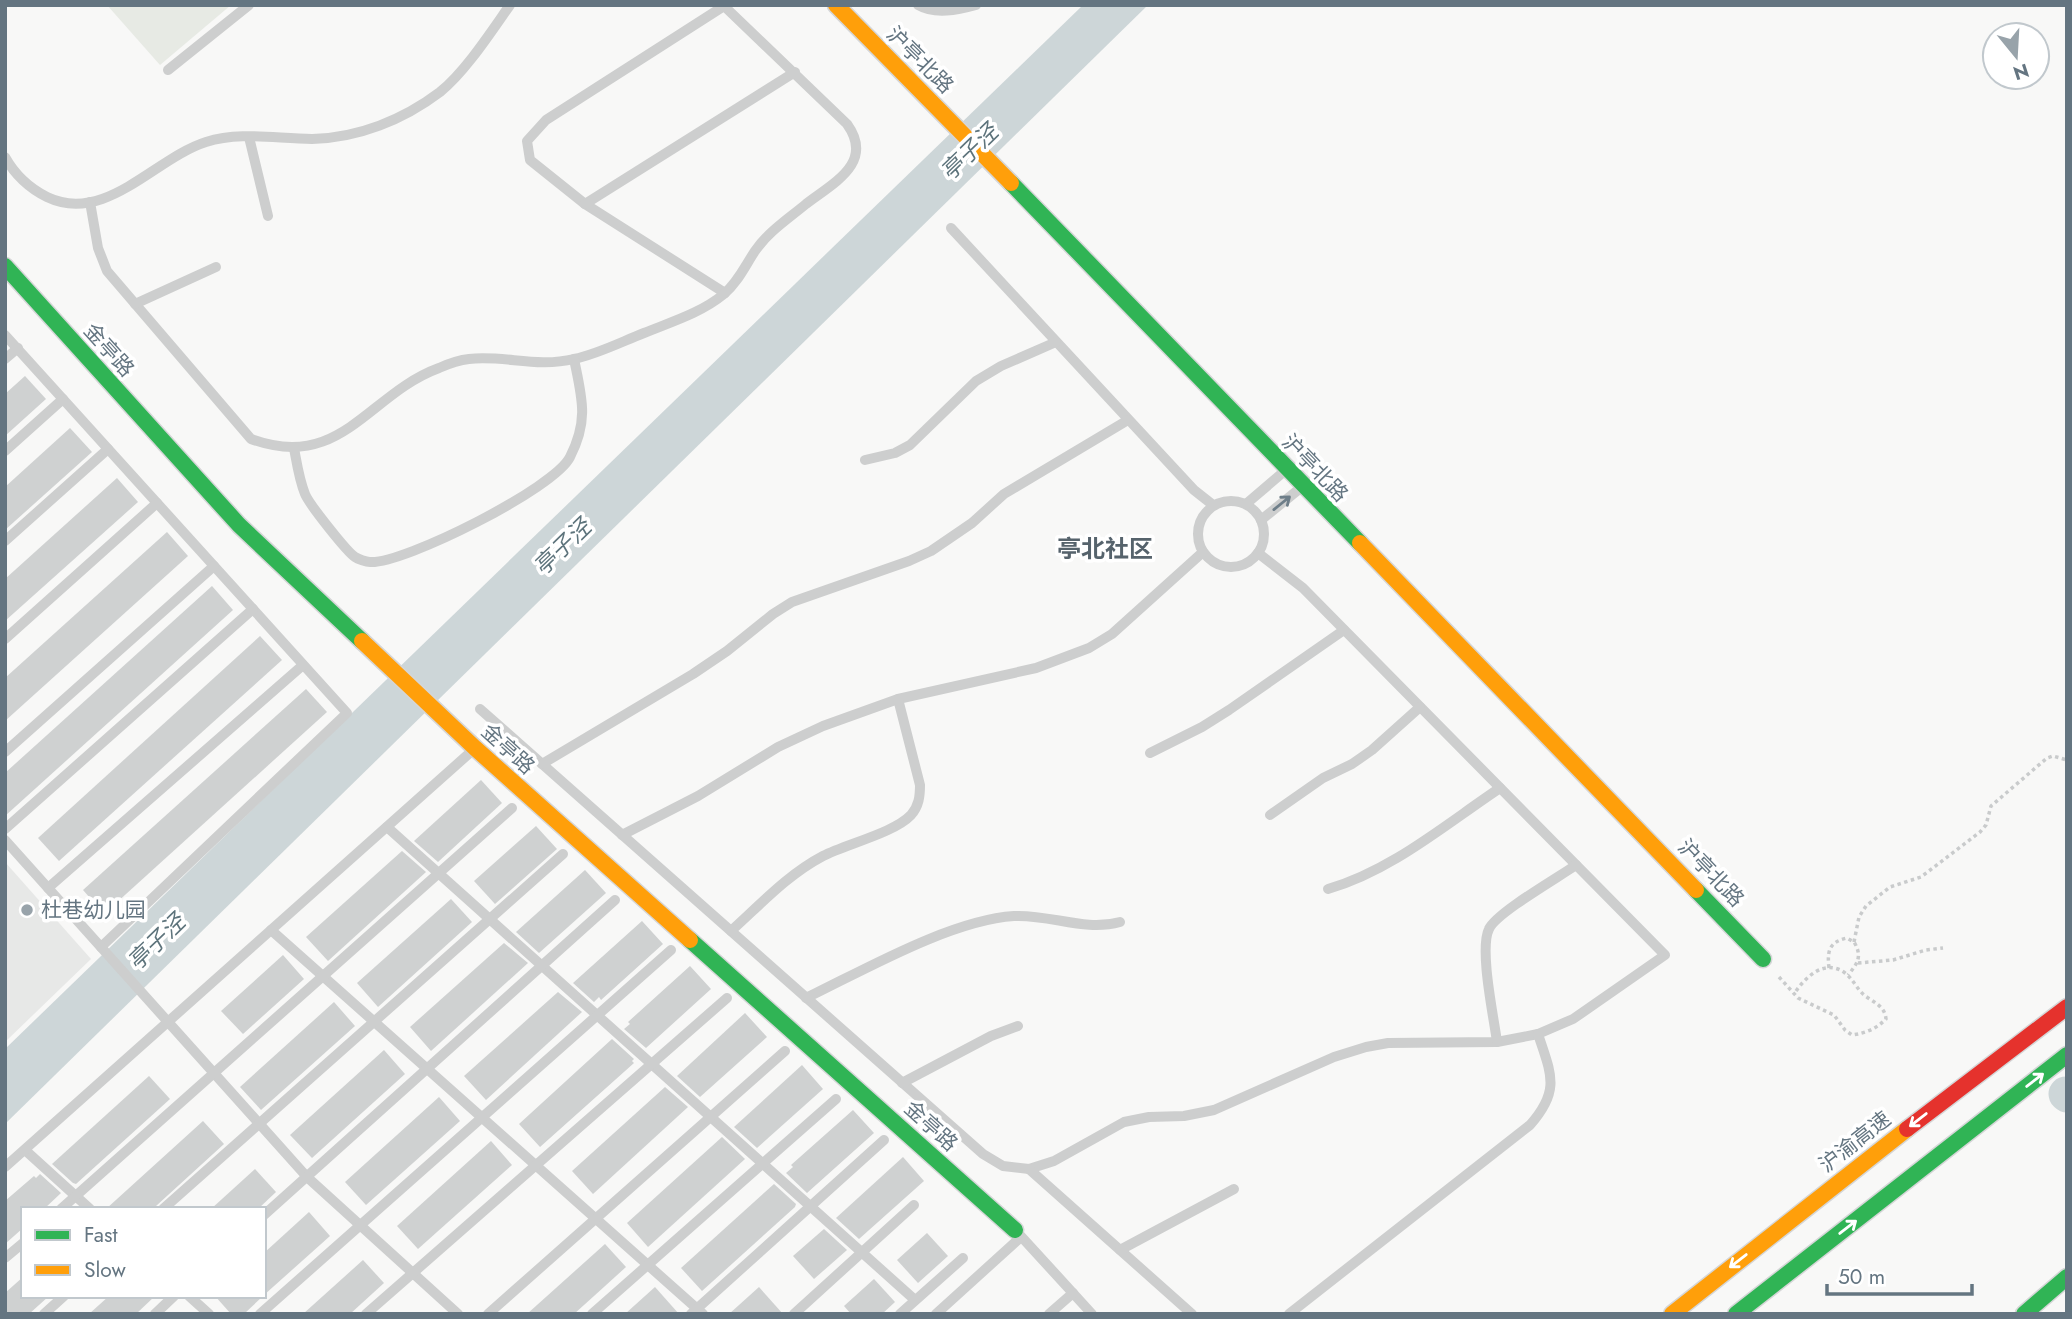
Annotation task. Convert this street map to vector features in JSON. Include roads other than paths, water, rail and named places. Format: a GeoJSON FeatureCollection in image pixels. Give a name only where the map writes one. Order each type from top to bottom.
{"type":"FeatureCollection","features":[{"type":"Feature","properties":{"kind":"main road","name":"沪亭北路"},"geometry":{"type":"LineString","coordinates":[[836,5],[1763,959]]}},
{"type":"Feature","properties":{"kind":"main road","name":"金亭路"},"geometry":{"type":"LineString","coordinates":[[5,266],[239,525],[475,748],[1018,1233]]}},
{"type":"Feature","properties":{"kind":"main road","name":"沪渝高速"},"geometry":{"type":"LineString","coordinates":[[1672,1314],[2067,1004]]}},
{"type":"Feature","properties":{"kind":"main road"},"geometry":{"type":"LineString","coordinates":[[1736,1314],[2067,1055]]}},
{"type":"Feature","properties":{"kind":"main road"},"geometry":{"type":"LineString","coordinates":[[2024,1314],[2067,1277]]}},
{"type":"Feature","properties":{"kind":"lane"},"geometry":{"type":"LineString","coordinates":[[167,70],[249,5]]}},
{"type":"Feature","properties":{"kind":"lane"},"geometry":{"type":"LineString","coordinates":[[5,157],[11,168],[32,189],[58,202],[90,202],[121,191],[181,152],[206,142],[236,136],[338,138],[391,122],[441,91],[472,57],[510,5]]}},
{"type":"Feature","properties":{"kind":"lane"},"geometry":{"type":"LineString","coordinates":[[918,5],[926,9],[951,10],[976,5]]}},
{"type":"Feature","properties":{"kind":"lane"},"geometry":{"type":"LineString","coordinates":[[90,202],[98,248],[107,271],[251,439],[273,447],[294,448],[324,441],[352,427],[403,388],[435,369],[467,359],[540,364],[574,359],[701,310],[725,293],[773,230],[850,169],[858,153],[855,135],[847,124],[723,6],[545,120],[527,141],[530,160],[585,204],[725,293]]}},
{"type":"Feature","properties":{"kind":"lane"},"geometry":{"type":"LineString","coordinates":[[585,204],[795,72]]}},
{"type":"Feature","properties":{"kind":"lane"},"geometry":{"type":"LineString","coordinates":[[249,136],[268,216]]}},
{"type":"Feature","properties":{"kind":"lane"},"geometry":{"type":"LineString","coordinates":[[951,228],[1194,490],[1213,505]]}},
{"type":"Feature","properties":{"kind":"lane"},"geometry":{"type":"LineString","coordinates":[[135,304],[216,267]]}},
{"type":"Feature","properties":{"kind":"lane"},"geometry":{"type":"LineString","coordinates":[[5,335],[347,713],[101,947]]}},
{"type":"Feature","properties":{"kind":"lane"},"geometry":{"type":"LineString","coordinates":[[865,460],[895,453],[910,445],[976,381],[1001,366],[1056,342]]}},
{"type":"Feature","properties":{"kind":"lane"},"geometry":{"type":"LineString","coordinates":[[5,359],[18,348]]}},
{"type":"Feature","properties":{"kind":"lane"},"geometry":{"type":"LineString","coordinates":[[294,448],[299,480],[307,498],[353,556],[369,562],[394,558],[471,525],[542,485],[569,461],[582,429],[582,397],[574,359]]}},
{"type":"Feature","properties":{"kind":"lane"},"geometry":{"type":"LineString","coordinates":[[5,451],[63,399]]}},
{"type":"Feature","properties":{"kind":"lane"},"geometry":{"type":"LineString","coordinates":[[542,764],[693,674],[792,602],[931,551],[972,523],[1004,494],[1128,420]]}},
{"type":"Feature","properties":{"kind":"lane"},"geometry":{"type":"LineString","coordinates":[[5,541],[108,449]]}},
{"type":"Feature","properties":{"kind":"lane"},"geometry":{"type":"LineString","coordinates":[[1246,504],[1287,470]]}},
{"type":"Feature","properties":{"kind":"lane"},"geometry":{"type":"LineString","coordinates":[[1261,520],[1303,486]]}},
{"type":"Feature","properties":{"kind":"lane"},"geometry":{"type":"LineString","coordinates":[[1235,500],[1246,504],[1255,510],[1261,520],[1263,542],[1250,561],[1230,567],[1220,565],[1203,552],[1198,543],[1199,522],[1213,505],[1235,500]]}},
{"type":"Feature","properties":{"kind":"lane"},"geometry":{"type":"LineString","coordinates":[[5,639],[157,503]]}},
{"type":"Feature","properties":{"kind":"lane"},"geometry":{"type":"LineString","coordinates":[[622,835],[698,796],[778,747],[823,726],[898,699],[1036,668],[1089,648],[1112,634],[1203,552]]}},
{"type":"Feature","properties":{"kind":"lane"},"geometry":{"type":"LineString","coordinates":[[480,709],[983,1154],[1003,1166],[1029,1169],[1054,1161],[1124,1122],[1214,1110],[1334,1057],[1366,1047],[1388,1043],[1497,1042],[1538,1034],[1573,1019],[1665,955],[1303,588],[1258,553]]}},
{"type":"Feature","properties":{"kind":"lane"},"geometry":{"type":"LineString","coordinates":[[5,752],[214,566]]}},
{"type":"Feature","properties":{"kind":"lane"},"geometry":{"type":"LineString","coordinates":[[5,829],[253,609]]}},
{"type":"Feature","properties":{"kind":"lane"},"geometry":{"type":"LineString","coordinates":[[1150,752],[1202,727],[1344,630]]}},
{"type":"Feature","properties":{"kind":"lane"},"geometry":{"type":"LineString","coordinates":[[48,888],[303,665]]}},
{"type":"Feature","properties":{"kind":"lane"},"geometry":{"type":"LineString","coordinates":[[731,931],[796,872],[824,855],[892,827],[910,816],[920,800],[920,785],[898,699]]}},
{"type":"Feature","properties":{"kind":"lane"},"geometry":{"type":"LineString","coordinates":[[1270,815],[1323,778],[1352,764],[1372,750],[1420,707]]}},
{"type":"Feature","properties":{"kind":"lane"},"geometry":{"type":"LineString","coordinates":[[5,1167],[475,748]]}},
{"type":"Feature","properties":{"kind":"lane"},"geometry":{"type":"LineString","coordinates":[[1328,889],[1356,881],[1382,867],[1500,788]]}},
{"type":"Feature","properties":{"kind":"lane"},"geometry":{"type":"LineString","coordinates":[[63,1207],[512,808]]}},
{"type":"Feature","properties":{"kind":"lane"},"geometry":{"type":"LineString","coordinates":[[387,827],[915,1300]]}},
{"type":"Feature","properties":{"kind":"lane"},"geometry":{"type":"LineString","coordinates":[[5,840],[307,1177],[458,1314]]}},
{"type":"Feature","properties":{"kind":"lane"},"geometry":{"type":"LineString","coordinates":[[165,1207],[563,853]]}},
{"type":"Feature","properties":{"kind":"lane"},"geometry":{"type":"LineString","coordinates":[[1497,1042],[1485,949],[1489,928],[1506,912],[1576,865]]}},
{"type":"Feature","properties":{"kind":"lane"},"geometry":{"type":"LineString","coordinates":[[266,1213],[615,900]]}},
{"type":"Feature","properties":{"kind":"lane"},"geometry":{"type":"LineString","coordinates":[[806,998],[919,943],[967,926],[1014,916],[1053,918],[1088,926],[1120,922]]}},
{"type":"Feature","properties":{"kind":"lane"},"geometry":{"type":"LineString","coordinates":[[271,930],[596,1218],[697,1312],[884,1140]]}},
{"type":"Feature","properties":{"kind":"lane"},"geometry":{"type":"LineString","coordinates":[[260,1314],[671,950]]}},
{"type":"Feature","properties":{"kind":"lane"},"geometry":{"type":"LineString","coordinates":[[366,1314],[727,998]]}},
{"type":"Feature","properties":{"kind":"lane"},"geometry":{"type":"LineString","coordinates":[[902,1083],[990,1036],[1018,1026]]}},
{"type":"Feature","properties":{"kind":"lane"},"geometry":{"type":"LineString","coordinates":[[1289,1314],[1530,1125],[1544,1109],[1551,1092],[1550,1068],[1538,1034]]}},
{"type":"Feature","properties":{"kind":"lane"},"geometry":{"type":"LineString","coordinates":[[488,1314],[785,1051]]}},
{"type":"Feature","properties":{"kind":"lane"},"geometry":{"type":"LineString","coordinates":[[592,1314],[836,1099]]}},
{"type":"Feature","properties":{"kind":"lane"},"geometry":{"type":"LineString","coordinates":[[24,1150],[88,1207]]}},
{"type":"Feature","properties":{"kind":"lane"},"geometry":{"type":"LineString","coordinates":[[1029,1169],[1192,1314]]}},
{"type":"Feature","properties":{"kind":"lane"},"geometry":{"type":"LineString","coordinates":[[1120,1250],[1234,1189]]}},
{"type":"Feature","properties":{"kind":"lane"},"geometry":{"type":"LineString","coordinates":[[794,1314],[914,1205]]}},
{"type":"Feature","properties":{"kind":"lane"},"geometry":{"type":"LineString","coordinates":[[936,1314],[1018,1233],[1092,1314]]}},
{"type":"Feature","properties":{"kind":"lane"},"geometry":{"type":"LineString","coordinates":[[5,1258],[21,1245]]}},
{"type":"Feature","properties":{"kind":"lane"},"geometry":{"type":"LineString","coordinates":[[900,1314],[963,1258]]}},
{"type":"Feature","properties":{"kind":"lane"},"geometry":{"type":"LineString","coordinates":[[1049,1314],[1073,1293]]}},
{"type":"Feature","properties":{"kind":"lane"},"geometry":{"type":"LineString","coordinates":[[44,1314],[62,1298]]}},
{"type":"Feature","properties":{"kind":"lane"},"geometry":{"type":"LineString","coordinates":[[155,1314],[172,1298]]}},
{"type":"Feature","properties":{"kind":"lane"},"geometry":{"type":"LineString","coordinates":[[191,1298],[209,1314]]}},
{"type":"Feature","properties":{"kind":"water","name":"亭子泾"},"geometry":{"type":"Polygon","coordinates":[[[1083,5],[1148,5],[5,1124],[5,1049],[1083,5]]]}},
{"type":"Feature","properties":{"kind":"place","name":"杜巷幼儿园"},"geometry":{"type":"Point","coordinates":[27,910]}},
{"type":"Feature","properties":{"kind":"district","name":"亭北社区"},"geometry":{"type":"Point","coordinates":[1105,549]}}]}
